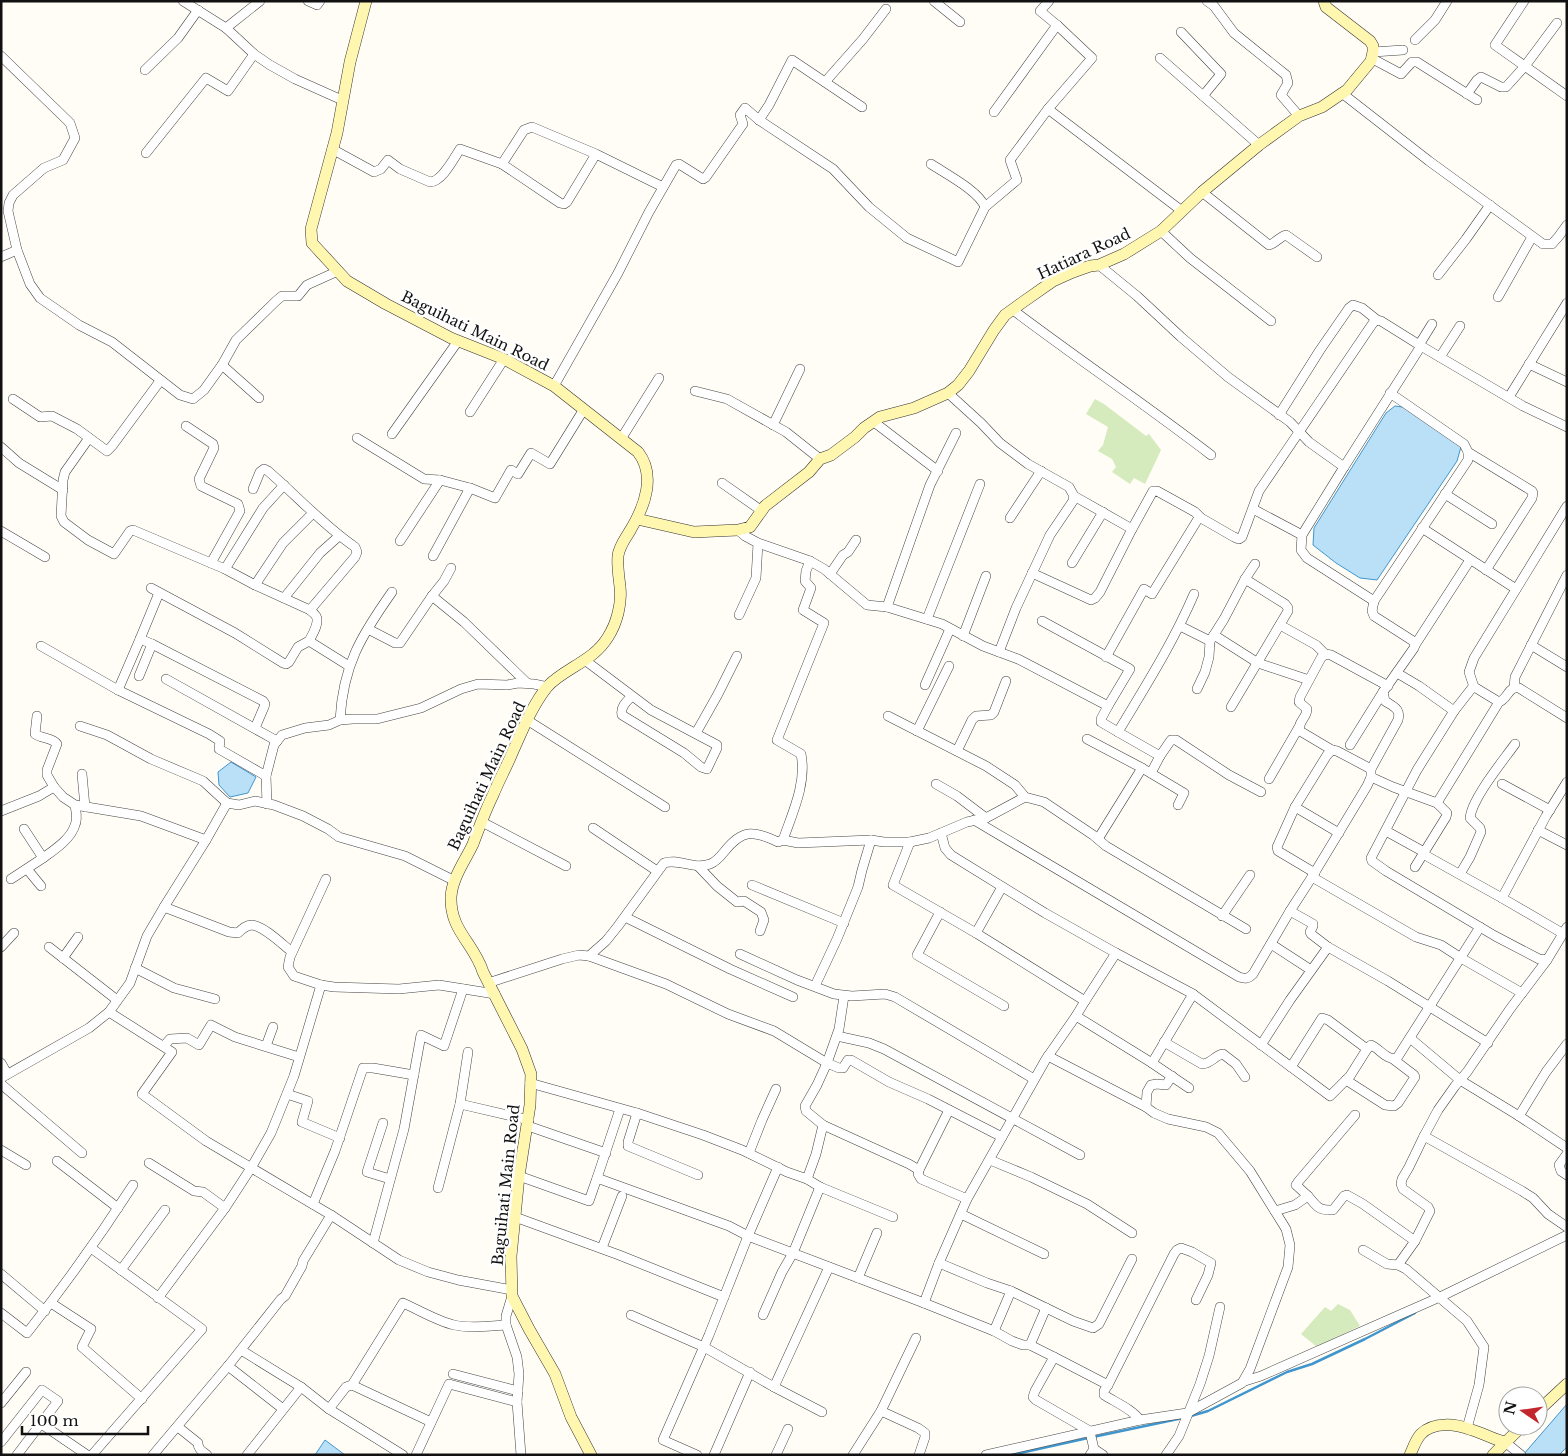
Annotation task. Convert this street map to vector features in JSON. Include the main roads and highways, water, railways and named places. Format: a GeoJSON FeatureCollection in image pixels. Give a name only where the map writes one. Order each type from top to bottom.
{"type":"FeatureCollection","features":[{"type":"Feature","properties":{"kind":"water"},"geometry":{"type":"Polygon","coordinates":[[[1395,406],[1410,408],[1461,447],[1457,461],[1377,580],[1360,578],[1336,563],[1313,545],[1314,528],[1386,413],[1395,406]]]}},
{"type":"Feature","properties":{"kind":"water"},"geometry":{"type":"Polygon","coordinates":[[[231,762],[256,777],[248,793],[230,797],[219,785],[218,772],[231,762]]]}},
{"type":"Feature","properties":{"kind":"water"},"geometry":{"type":"Polygon","coordinates":[[[1567,1404],[1567,1447],[1559,1455],[1523,1455],[1539,1436],[1548,1436],[1548,1426],[1567,1404]]]}},
{"type":"Feature","properties":{"kind":"water"},"geometry":{"type":"Polygon","coordinates":[[[325,1440],[345,1455],[315,1455],[325,1440]]]}},
{"type":"Feature","properties":{"kind":"waterway"},"geometry":{"type":"LineString","coordinates":[[1191,1416],[1208,1411],[1287,1372],[1312,1364],[1415,1313]]}},
{"type":"Feature","properties":{"kind":"waterway"},"geometry":{"type":"LineString","coordinates":[[1093,1437],[1183,1418]]}},
{"type":"Feature","properties":{"kind":"waterway"},"geometry":{"type":"LineString","coordinates":[[1011,1455],[1088,1438]]}}]}
